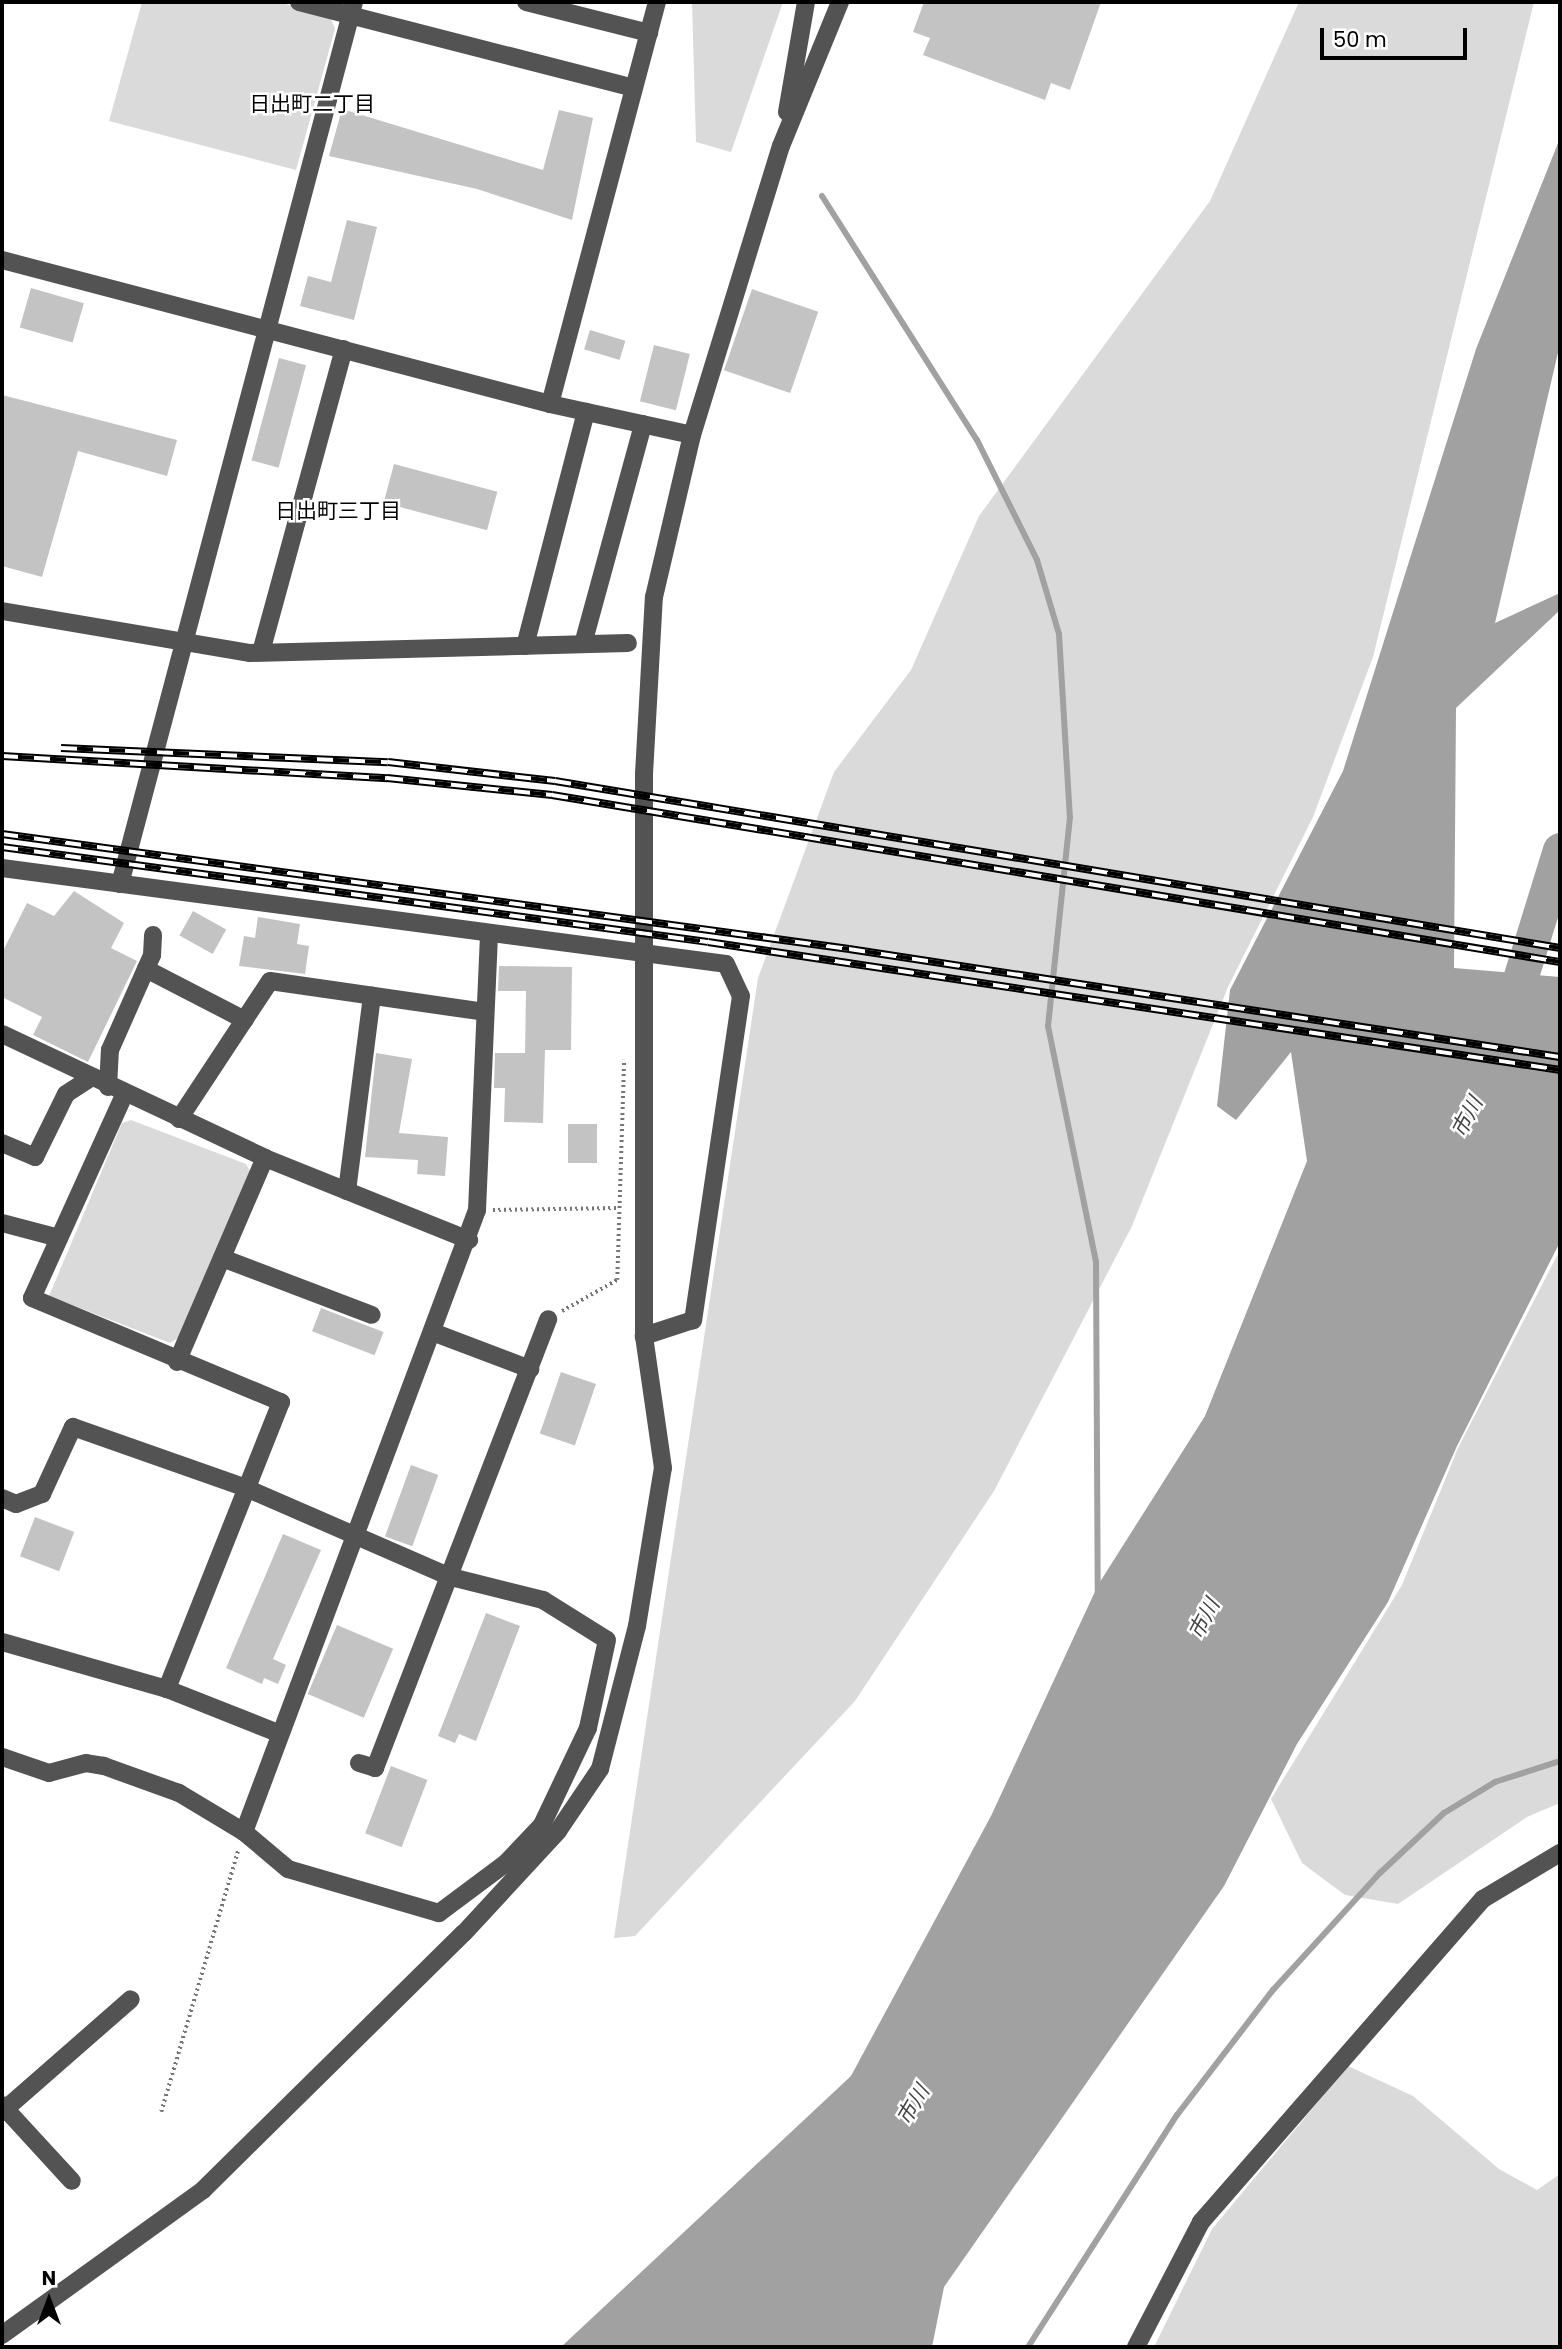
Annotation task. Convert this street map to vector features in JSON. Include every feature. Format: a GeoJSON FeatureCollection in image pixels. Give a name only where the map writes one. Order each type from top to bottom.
{"type":"FeatureCollection","features":[{"type":"Feature","properties":{"kind":"street"},"geometry":{"type":"LineString","coordinates":[[299,2],[352,9],[633,88]]}},
{"type":"Feature","properties":{"kind":"street"},"geometry":{"type":"LineString","coordinates":[[526,2],[649,33]]}},
{"type":"Feature","properties":{"kind":"street"},"geometry":{"type":"LineString","coordinates":[[550,404],[657,2]]}},
{"type":"Feature","properties":{"kind":"street"},"geometry":{"type":"LineString","coordinates":[[781,146],[807,2]]}},
{"type":"Feature","properties":{"kind":"street"},"geometry":{"type":"LineString","coordinates":[[2,2335],[203,2190],[464,1933],[600,1769],[639,1612],[663,1468],[644,1336],[643,953],[654,597],[692,435],[781,146],[840,2]]}},
{"type":"Feature","properties":{"kind":"street"},"geometry":{"type":"LineString","coordinates":[[120,884],[352,9]]}},
{"type":"Feature","properties":{"kind":"street"},"geometry":{"type":"LineString","coordinates":[[2,260],[550,404],[692,435]]}},
{"type":"Feature","properties":{"kind":"street"},"geometry":{"type":"LineString","coordinates":[[261,652],[344,349]]}},
{"type":"Feature","properties":{"kind":"street"},"geometry":{"type":"LineString","coordinates":[[524,646],[586,412]]}},
{"type":"Feature","properties":{"kind":"street"},"geometry":{"type":"LineString","coordinates":[[583,644],[643,424]]}},
{"type":"Feature","properties":{"kind":"street"},"geometry":{"type":"LineString","coordinates":[[2,611],[183,642],[261,652],[628,643]]}},
{"type":"Feature","properties":{"kind":"street"},"geometry":{"type":"LineString","coordinates":[[2,868],[489,935],[726,964],[741,996],[693,1320],[644,1336]]}},
{"type":"Feature","properties":{"kind":"street"},"geometry":{"type":"LineString","coordinates":[[153,935],[146,969],[110,1050],[117,1090],[59,1238],[32,1298],[177,1362],[281,1402],[167,1689]]}},
{"type":"Feature","properties":{"kind":"street"},"geometry":{"type":"LineString","coordinates":[[244,1832],[278,1733],[359,1538],[469,1240],[477,1210],[489,935]]}},
{"type":"Feature","properties":{"kind":"street"},"geometry":{"type":"LineString","coordinates":[[146,969],[245,1020]]}},
{"type":"Feature","properties":{"kind":"street"},"geometry":{"type":"LineString","coordinates":[[179,1119],[270,981],[485,1012]]}},
{"type":"Feature","properties":{"kind":"street"},"geometry":{"type":"LineString","coordinates":[[347,1191],[372,996]]}},
{"type":"Feature","properties":{"kind":"street"},"geometry":{"type":"LineString","coordinates":[[2,1034],[89,1079],[265,1158],[469,1240]]}},
{"type":"Feature","properties":{"kind":"street"},"geometry":{"type":"LineString","coordinates":[[2,1143],[35,1157],[66,1094],[89,1079]]}},
{"type":"Feature","properties":{"kind":"street"},"geometry":{"type":"LineString","coordinates":[[177,1362],[265,1158]]}},
{"type":"Feature","properties":{"kind":"street"},"geometry":{"type":"LineString","coordinates":[[2,1223],[59,1238]]}},
{"type":"Feature","properties":{"kind":"street"},"geometry":{"type":"LineString","coordinates":[[222,1258],[372,1315]]}},
{"type":"Feature","properties":{"kind":"street"},"geometry":{"type":"LineString","coordinates":[[359,1763],[374,1768],[451,1577],[548,1319]]}},
{"type":"Feature","properties":{"kind":"street"},"geometry":{"type":"LineString","coordinates":[[435,1333],[530,1369]]}},
{"type":"Feature","properties":{"kind":"street"},"geometry":{"type":"LineString","coordinates":[[2,1497],[16,1504],[42,1494],[74,1427],[246,1488],[451,1577],[543,1600],[607,1640],[588,1728],[550,1828],[439,1913],[288,1869],[244,1832],[179,1793],[104,1766],[86,1763],[49,1773],[2,1757]]}},
{"type":"Feature","properties":{"kind":"street"},"geometry":{"type":"LineString","coordinates":[[2,1642],[167,1689],[278,1733]]}},
{"type":"Feature","properties":{"kind":"street"},"geometry":{"type":"LineString","coordinates":[[1136,2347],[1201,2222],[1483,1899],[1560,1853]]}},
{"type":"Feature","properties":{"kind":"street"},"geometry":{"type":"LineString","coordinates":[[72,2181],[3,2108],[131,1999]]}},
{"type":"Feature","properties":{"kind":"path"},"geometry":{"type":"LineString","coordinates":[[548,1319],[617,1280],[624,1046]]}},
{"type":"Feature","properties":{"kind":"path"},"geometry":{"type":"LineString","coordinates":[[477,1210],[619,1208]]}},
{"type":"Feature","properties":{"kind":"path"},"geometry":{"type":"LineString","coordinates":[[160,2112],[244,1832]]}},
{"type":"Feature","properties":{"kind":"shaded area"},"geometry":{"type":"Polygon","coordinates":[[[142,2],[278,2],[330,16],[335,29],[296,170],[109,121],[142,2]]]}},
{"type":"Feature","properties":{"kind":"shaded area"},"geometry":{"type":"Polygon","coordinates":[[[692,2],[783,2],[731,152],[696,142],[692,2]]]}},
{"type":"Feature","properties":{"kind":"shaded area"},"geometry":{"type":"Polygon","coordinates":[[[1299,2],[1534,2],[1373,657],[1313,817],[1228,987],[1132,1226],[994,1491],[855,1701],[635,1936],[614,1938],[758,978],[834,772],[911,670],[979,516],[1210,201],[1299,2]]]}},
{"type":"Feature","properties":{"kind":"shaded area"},"geometry":{"type":"Polygon","coordinates":[[[131,1120],[246,1164],[251,1173],[180,1337],[170,1343],[49,1296],[122,1123],[131,1120]]]}},
{"type":"Feature","properties":{"kind":"shaded area"},"geometry":{"type":"Polygon","coordinates":[[[1560,1250],[1560,1803],[1527,1817],[1398,1904],[1345,1895],[1302,1863],[1271,1799],[1402,1585],[1458,1448],[1560,1250]]]}},
{"type":"Feature","properties":{"kind":"shaded area"},"geometry":{"type":"Polygon","coordinates":[[[1348,2066],[1413,2096],[1499,2169],[1537,2190],[1560,2174],[1560,2347],[1154,2347],[1212,2229],[1348,2066]]]}},
{"type":"Feature","properties":{"kind":"water"},"geometry":{"type":"Polygon","coordinates":[[[1560,138],[1560,344],[1495,623],[1560,593],[1560,610],[1456,708],[1454,968],[1560,977],[1560,1242],[1457,1446],[1388,1602],[1297,1744],[1224,1886],[944,2287],[932,2347],[561,2347],[851,2076],[991,1816],[1098,1585],[1205,1416],[1307,1161],[1291,1052],[1236,1120],[1217,1106],[1230,990],[1343,771],[1476,349],[1560,138]]]}},
{"type":"Feature","properties":{"kind":"building"},"geometry":{"type":"Polygon","coordinates":[[[924,2],[1101,2],[1070,90],[1051,83],[1045,100],[923,55],[930,38],[913,32],[924,2]]]}},
{"type":"Feature","properties":{"kind":"building"},"geometry":{"type":"Polygon","coordinates":[[[342,109],[543,170],[559,110],[593,118],[572,220],[477,189],[329,156],[342,109]]]}},
{"type":"Feature","properties":{"kind":"building"},"geometry":{"type":"Polygon","coordinates":[[[347,220],[377,227],[354,320],[300,306],[308,276],[331,282],[347,220]]]}},
{"type":"Feature","properties":{"kind":"building"},"geometry":{"type":"Polygon","coordinates":[[[31,288],[84,303],[73,343],[20,327],[31,288]]]}},
{"type":"Feature","properties":{"kind":"building"},"geometry":{"type":"Polygon","coordinates":[[[752,289],[818,312],[790,393],[724,370],[752,289]]]}},
{"type":"Feature","properties":{"kind":"building"},"geometry":{"type":"Polygon","coordinates":[[[590,330],[625,341],[620,360],[584,349],[590,330]]]}},
{"type":"Feature","properties":{"kind":"building"},"geometry":{"type":"Polygon","coordinates":[[[654,345],[690,354],[676,410],[640,401],[654,345]]]}},
{"type":"Feature","properties":{"kind":"building"},"geometry":{"type":"Polygon","coordinates":[[[279,358],[306,365],[279,468],[252,460],[279,358]]]}},
{"type":"Feature","properties":{"kind":"building"},"geometry":{"type":"Polygon","coordinates":[[[2,395],[177,440],[167,476],[78,451],[42,577],[2,566],[2,395]]]}},
{"type":"Feature","properties":{"kind":"building"},"geometry":{"type":"Polygon","coordinates":[[[394,464],[497,492],[487,530],[384,503],[394,464]]]}},
{"type":"Feature","properties":{"kind":"building"},"geometry":{"type":"Polygon","coordinates":[[[74,891],[124,923],[111,948],[137,961],[88,1062],[33,1035],[42,1017],[2,997],[2,953],[27,903],[54,916],[74,891]]]}},
{"type":"Feature","properties":{"kind":"building"},"geometry":{"type":"Polygon","coordinates":[[[193,911],[226,929],[213,954],[179,935],[193,911]]]}},
{"type":"Feature","properties":{"kind":"building"},"geometry":{"type":"Polygon","coordinates":[[[258,917],[300,924],[297,944],[309,946],[305,974],[239,966],[244,936],[255,938],[258,917]]]}},
{"type":"Feature","properties":{"kind":"building"},"geometry":{"type":"Polygon","coordinates":[[[499,966],[572,967],[571,1050],[545,1050],[543,1123],[504,1122],[505,1088],[494,1088],[495,1053],[525,1053],[526,991],[498,991],[499,966]]]}},
{"type":"Feature","properties":{"kind":"building"},"geometry":{"type":"Polygon","coordinates":[[[376,1053],[412,1059],[399,1133],[448,1137],[445,1176],[417,1174],[418,1160],[365,1157],[376,1053]]]}},
{"type":"Feature","properties":{"kind":"building"},"geometry":{"type":"Polygon","coordinates":[[[568,1124],[597,1124],[597,1163],[568,1163],[568,1124]]]}},
{"type":"Feature","properties":{"kind":"building"},"geometry":{"type":"Polygon","coordinates":[[[321,1308],[384,1332],[375,1355],[312,1331],[321,1308]]]}},
{"type":"Feature","properties":{"kind":"building"},"geometry":{"type":"Polygon","coordinates":[[[561,1372],[596,1384],[575,1446],[540,1433],[561,1372]]]}},
{"type":"Feature","properties":{"kind":"building"},"geometry":{"type":"Polygon","coordinates":[[[411,1465],[438,1475],[412,1546],[385,1536],[411,1465]]]}},
{"type":"Feature","properties":{"kind":"building"},"geometry":{"type":"Polygon","coordinates":[[[35,1517],[74,1532],[59,1571],[20,1556],[35,1517]]]}},
{"type":"Feature","properties":{"kind":"building"},"geometry":{"type":"Polygon","coordinates":[[[283,1534],[321,1550],[273,1659],[286,1665],[278,1684],[264,1678],[262,1684],[226,1668],[283,1534]]]}},
{"type":"Feature","properties":{"kind":"building"},"geometry":{"type":"Polygon","coordinates":[[[486,1613],[520,1626],[476,1741],[459,1734],[455,1743],[438,1736],[486,1613]]]}},
{"type":"Feature","properties":{"kind":"building"},"geometry":{"type":"Polygon","coordinates":[[[337,1625],[393,1649],[364,1718],[308,1694],[337,1625]]]}},
{"type":"Feature","properties":{"kind":"building"},"geometry":{"type":"Polygon","coordinates":[[[391,1766],[427,1780],[402,1847],[365,1833],[391,1766]]]}},
{"type":"Feature","properties":{"kind":"waterway"},"geometry":{"type":"LineString","coordinates":[[822,196],[977,440],[1037,560],[1059,634],[1070,817],[1048,1026],[1096,1262],[1098,1591]]}},
{"type":"Feature","properties":{"kind":"waterway","name":"市川"},"geometry":{"type":"LineString","coordinates":[[1507,1021],[1560,850]]}},
{"type":"Feature","properties":{"kind":"waterway"},"geometry":{"type":"LineString","coordinates":[[1028,2347],[1177,2115],[1273,1990],[1380,1873],[1444,1813],[1495,1782],[1560,1761]]}},
{"type":"Feature","properties":{"kind":"railway"},"geometry":{"type":"LineString","coordinates":[[61,748],[388,762],[555,781],[1560,948]]}},
{"type":"Feature","properties":{"kind":"railway"},"geometry":{"type":"LineString","coordinates":[[2,756],[387,778],[552,795],[1560,962]]}},
{"type":"Feature","properties":{"kind":"railway"},"geometry":{"type":"LineString","coordinates":[[2,834],[849,949],[1560,1057]]}},
{"type":"Feature","properties":{"kind":"railway"},"geometry":{"type":"LineString","coordinates":[[2,847],[708,942],[1560,1070]]}},
{"type":"Feature","properties":{"kind":"district","name":"日出町二丁目"},"geometry":{"type":"Point","coordinates":[312,104]}},
{"type":"Feature","properties":{"kind":"district","name":"日出町三丁目"},"geometry":{"type":"Point","coordinates":[338,511]}}]}
